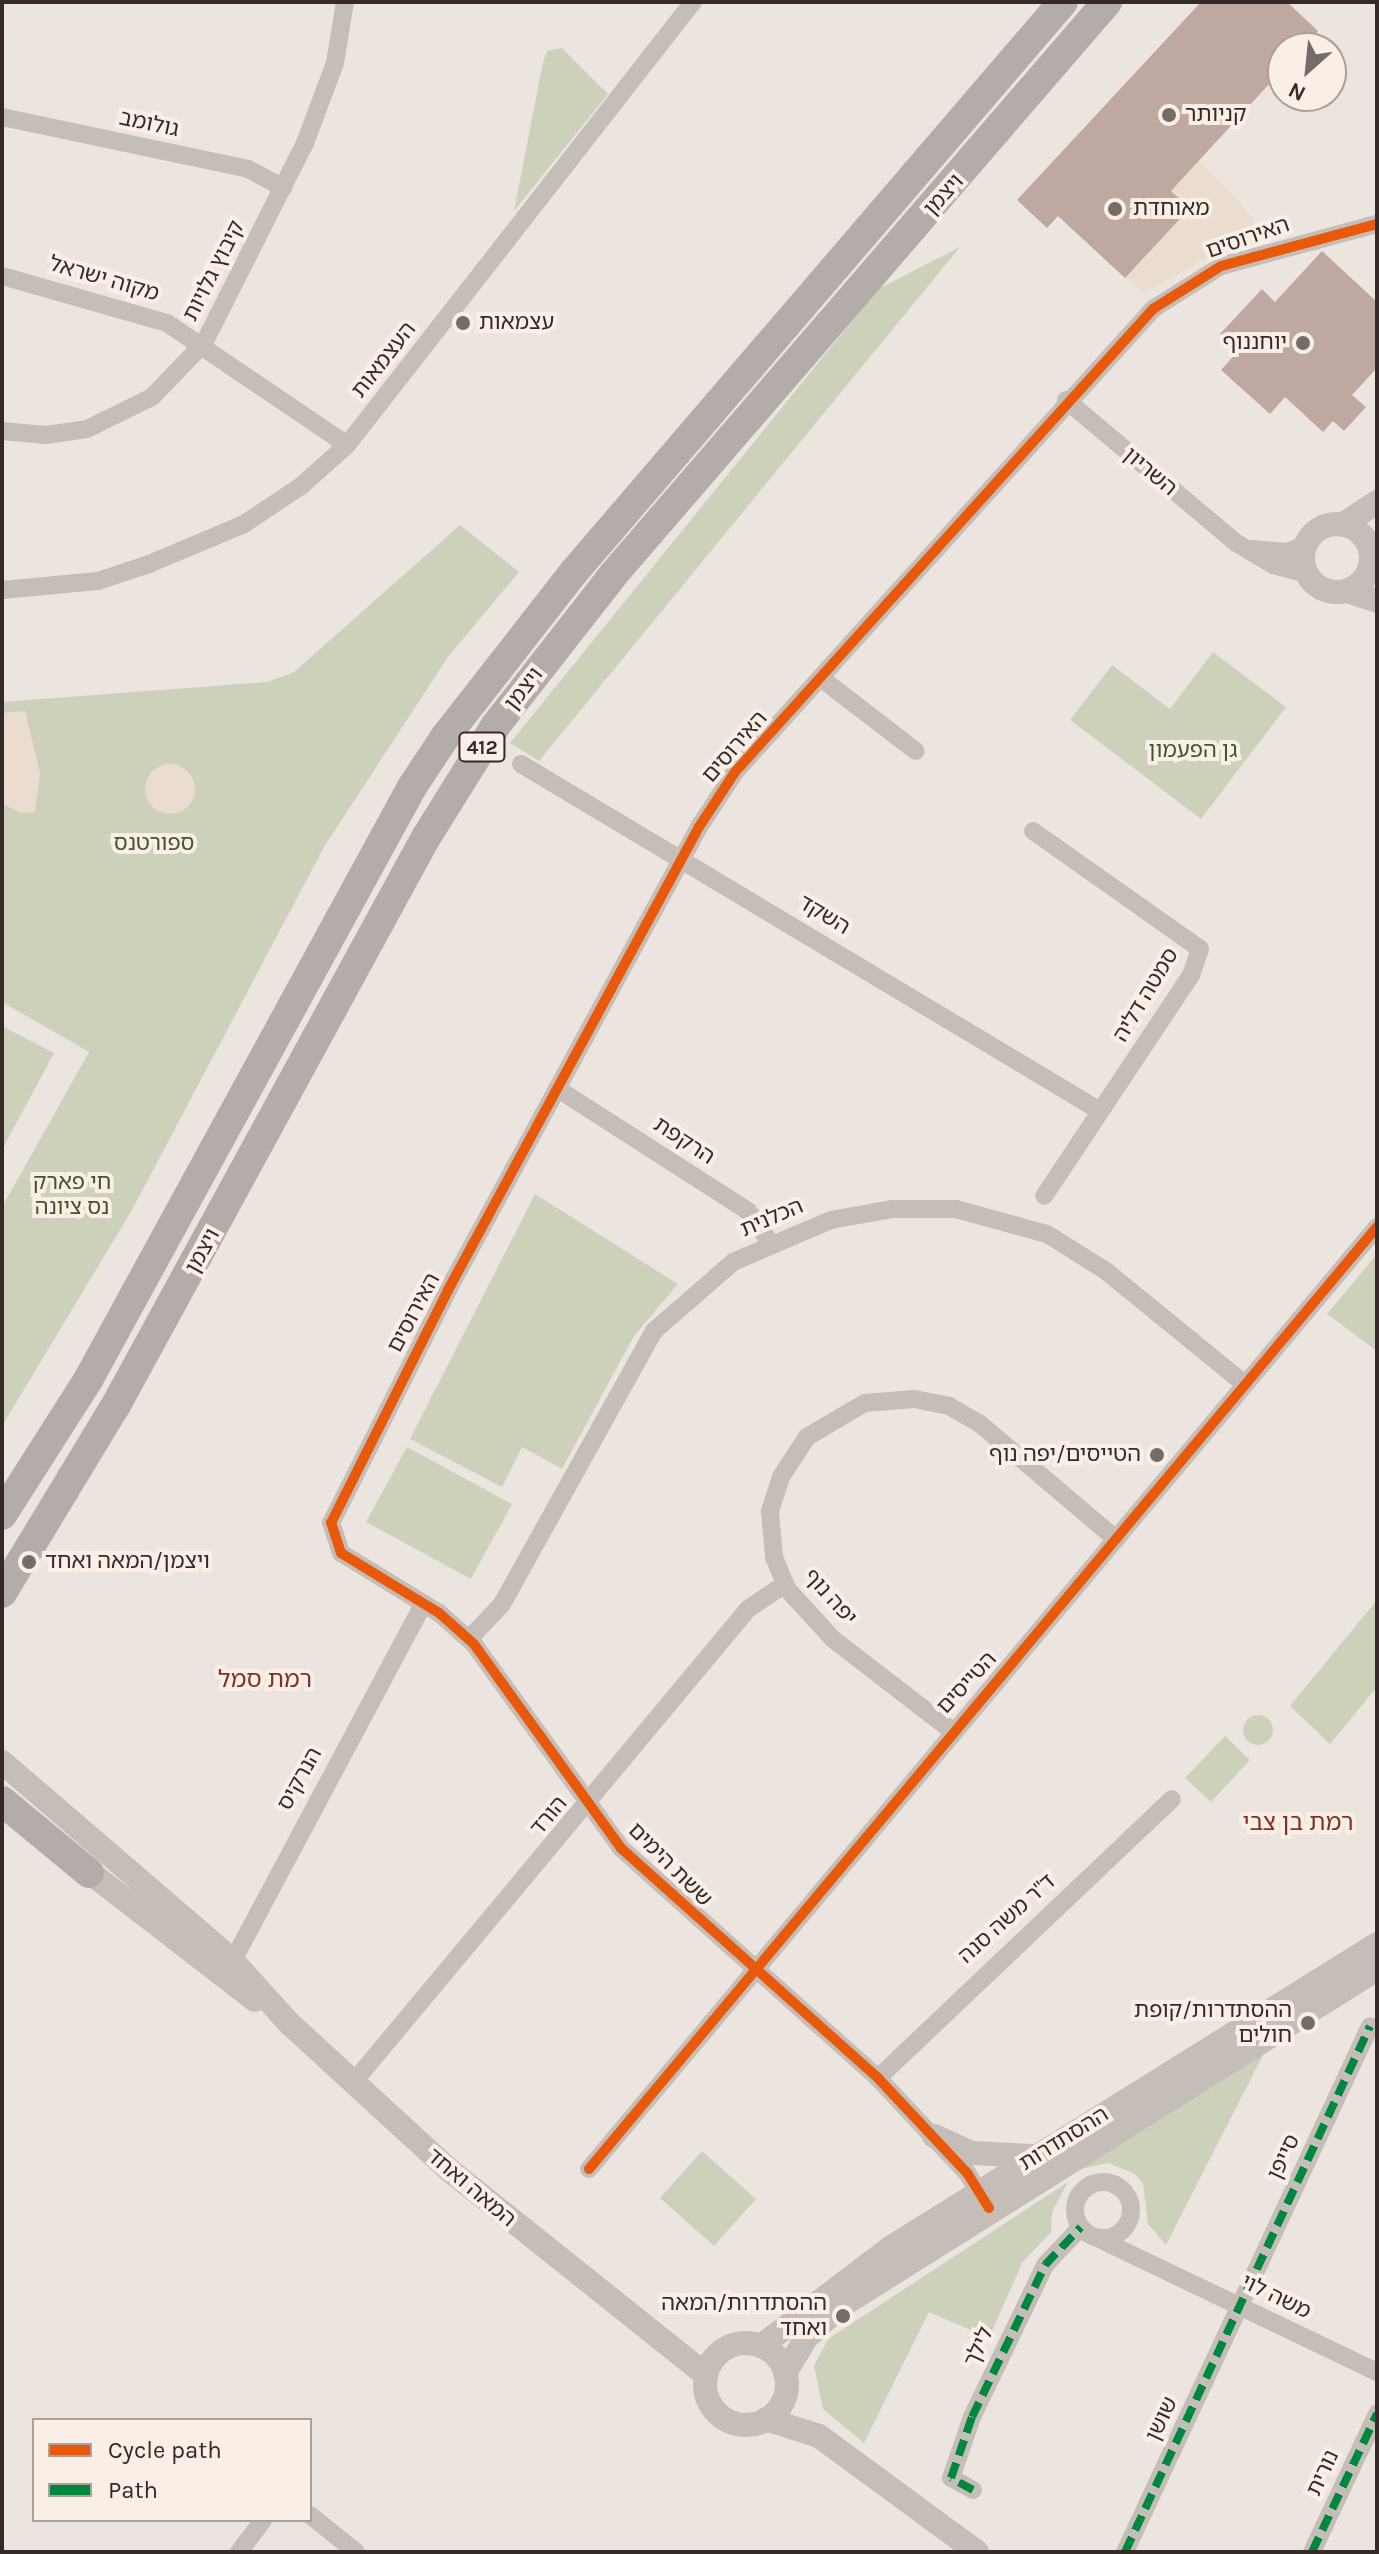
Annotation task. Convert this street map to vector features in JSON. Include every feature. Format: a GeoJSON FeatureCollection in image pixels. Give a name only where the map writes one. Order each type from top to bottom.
{"type":"FeatureCollection","features":[{"type":"Feature","properties":{"kind":"main road","name":"ויצמן"},"geometry":{"type":"LineString","coordinates":[[2,1515],[88,1380],[412,787],[445,737],[573,573],[1063,2]]}},
{"type":"Feature","properties":{"kind":"main road","name":"ויצמן"},"geometry":{"type":"LineString","coordinates":[[2,1593],[116,1405],[425,839],[496,725],[613,575],[1107,2]]}},
{"type":"Feature","properties":{"kind":"main road"},"geometry":{"type":"LineString","coordinates":[[2,1801],[89,1873]]}},
{"type":"Feature","properties":{"kind":"street","name":"קיבוץ גלויות"},"geometry":{"type":"LineString","coordinates":[[2,431],[87,429],[152,397],[204,343],[283,188],[322,99],[345,2]]}},
{"type":"Feature","properties":{"kind":"street","name":"העצמאות"},"geometry":{"type":"LineString","coordinates":[[2,590],[98,581],[198,547],[301,486],[347,445],[693,2]]}},
{"type":"Feature","properties":{"kind":"street","name":"גולומב"},"geometry":{"type":"LineString","coordinates":[[2,117],[248,169],[283,188]]}},
{"type":"Feature","properties":{"kind":"street","name":"האירוסים"},"geometry":{"type":"LineString","coordinates":[[336,1545],[331,1523],[370,1436],[561,1091],[684,858],[735,772],[822,679],[1066,400],[1153,309],[1197,278],[1301,240],[1377,224]]}},
{"type":"Feature","properties":{"kind":"street","name":"מקוה ישראל"},"geometry":{"type":"LineString","coordinates":[[2,276],[128,309],[204,343],[347,445]]}},
{"type":"Feature","properties":{"kind":"street","name":"השריון"},"geometry":{"type":"LineString","coordinates":[[1066,400],[1235,542],[1273,565],[1307,574]]}},
{"type":"Feature","properties":{"kind":"street"},"geometry":{"type":"LineString","coordinates":[[1377,502],[1342,525],[1322,528],[1306,545],[1307,574],[1321,589],[1347,591],[1377,601]]}},
{"type":"Feature","properties":{"kind":"street"},"geometry":{"type":"LineString","coordinates":[[1347,591],[1362,582],[1372,557],[1377,514]]}},
{"type":"Feature","properties":{"kind":"street"},"geometry":{"type":"LineString","coordinates":[[1342,525],[1358,532],[1372,557]]}},
{"type":"Feature","properties":{"kind":"street","name":"השריון"},"geometry":{"type":"LineString","coordinates":[[1235,542],[1269,552],[1306,545]]}},
{"type":"Feature","properties":{"kind":"street"},"geometry":{"type":"LineString","coordinates":[[822,679],[916,751]]}},
{"type":"Feature","properties":{"kind":"street","name":"השקד"},"geometry":{"type":"LineString","coordinates":[[521,764],[684,858],[1100,1111]]}},
{"type":"Feature","properties":{"kind":"street","name":"סמטה דליה"},"geometry":{"type":"LineString","coordinates":[[1033,831],[1200,949],[1191,975],[1044,1196]]}},
{"type":"Feature","properties":{"kind":"street","name":"הרקפת"},"geometry":{"type":"LineString","coordinates":[[561,1091],[748,1211],[770,1243]]}},
{"type":"Feature","properties":{"kind":"street","name":"הכלנית"},"geometry":{"type":"LineString","coordinates":[[469,1639],[502,1604],[654,1331],[710,1278],[770,1243],[831,1220],[893,1209],[956,1209],[1016,1222],[1084,1255],[1242,1382]]}},
{"type":"Feature","properties":{"kind":"street","name":"הטייסים"},"geometry":{"type":"LineString","coordinates":[[589,2169],[951,1730],[1116,1539],[1242,1382],[1377,1227]]}},
{"type":"Feature","properties":{"kind":"street","name":"יפה נוף"},"geometry":{"type":"LineString","coordinates":[[951,1730],[833,1639],[785,1584],[774,1557],[770,1511],[790,1459],[819,1426],[881,1400],[933,1401],[962,1413],[1116,1539]]}},
{"type":"Feature","properties":{"kind":"street","name":"ששת הימים"},"geometry":{"type":"LineString","coordinates":[[336,1545],[469,1639],[588,1806],[639,1867],[878,2078],[934,2136],[984,2199]]}},
{"type":"Feature","properties":{"kind":"street","name":"הורד"},"geometry":{"type":"LineString","coordinates":[[352,2084],[588,1806],[748,1609],[785,1584]]}},
{"type":"Feature","properties":{"kind":"street","name":"הנרקיס"},"geometry":{"type":"LineString","coordinates":[[228,1969],[423,1604]]}},
{"type":"Feature","properties":{"kind":"street","name":"המאה ואחד"},"geometry":{"type":"LineString","coordinates":[[2,1762],[352,2084],[563,2265],[706,2375]]}},
{"type":"Feature","properties":{"kind":"street","name":"המאה ואחד"},"geometry":{"type":"LineString","coordinates":[[2,1795],[89,1873],[228,1969]]}},
{"type":"Feature","properties":{"kind":"street","name":"ד\"ר משה סנה"},"geometry":{"type":"LineString","coordinates":[[878,2078],[1172,1799]]}},
{"type":"Feature","properties":{"kind":"street","name":"ההסתדרות"},"geometry":{"type":"LineString","coordinates":[[786,2382],[806,2338],[838,2308],[984,2199],[1036,2156],[1377,1944]]}},
{"type":"Feature","properties":{"kind":"street","name":"ההסתדרות"},"geometry":{"type":"LineString","coordinates":[[761,2346],[984,2199],[1377,1969]]}},
{"type":"Feature","properties":{"kind":"street","name":"סייפן"},"geometry":{"type":"LineString","coordinates":[[1241,2307],[1370,2026]]}},
{"type":"Feature","properties":{"kind":"street"},"geometry":{"type":"LineString","coordinates":[[934,2136],[985,2155],[1036,2156]]}},
{"type":"Feature","properties":{"kind":"street"},"geometry":{"type":"LineString","coordinates":[[1113,2184],[1125,2193],[1131,2210],[1120,2232],[1087,2232],[1076,2208],[1089,2186],[1113,2184]]}},
{"type":"Feature","properties":{"kind":"street","name":"משה לוי"},"geometry":{"type":"LineString","coordinates":[[1131,2210],[1131,2229],[1155,2264]]}},
{"type":"Feature","properties":{"kind":"street","name":"משה לוי"},"geometry":{"type":"LineString","coordinates":[[1087,2232],[1377,2372]]}},
{"type":"Feature","properties":{"kind":"street","name":"לילך"},"geometry":{"type":"LineString","coordinates":[[973,2490],[951,2478],[972,2417],[1045,2265],[1087,2232]]}},
{"type":"Feature","properties":{"kind":"street","name":"שושן"},"geometry":{"type":"LineString","coordinates":[[1125,2552],[1241,2307]]}},
{"type":"Feature","properties":{"kind":"street","name":"המאה ואחד"},"geometry":{"type":"LineString","coordinates":[[663,2340],[722,2350]]}},
{"type":"Feature","properties":{"kind":"street"},"geometry":{"type":"LineString","coordinates":[[834,2446],[761,2346],[722,2350],[706,2375],[708,2400],[725,2419],[746,2424],[766,2419],[834,2446],[977,2552]]}},
{"type":"Feature","properties":{"kind":"street"},"geometry":{"type":"LineString","coordinates":[[766,2419],[786,2382]]}},
{"type":"Feature","properties":{"kind":"street","name":"נורית"},"geometry":{"type":"LineString","coordinates":[[1312,2552],[1377,2414]]}},
{"type":"Feature","properties":{"kind":"street"},"geometry":{"type":"LineString","coordinates":[[312,2517],[356,2552]]}},
{"type":"Feature","properties":{"kind":"street"},"geometry":{"type":"LineString","coordinates":[[239,2552],[262,2522]]}},
{"type":"Feature","properties":{"kind":"green space"},"geometry":{"type":"Polygon","coordinates":[[[562,48],[608,94],[514,211],[543,62],[547,51],[562,48]]]}},
{"type":"Feature","properties":{"kind":"green space"},"geometry":{"type":"Polygon","coordinates":[[[960,247],[539,761],[510,743],[878,289],[960,247]]]}},
{"type":"Feature","properties":{"kind":"green space","name":"ספורטנס"},"geometry":{"type":"Polygon","coordinates":[[[460,525],[519,572],[448,657],[324,847],[132,1210],[2,1426],[2,1207],[89,1052],[2,1002],[2,702],[267,682],[294,672],[460,525]]]}},
{"type":"Feature","properties":{"kind":"green space","name":"גן הפעמון"},"geometry":{"type":"Polygon","coordinates":[[[1213,652],[1286,707],[1201,819],[1070,720],[1112,665],[1170,709],[1213,652]]]}},
{"type":"Feature","properties":{"kind":"green space"},"geometry":{"type":"Polygon","coordinates":[[[2,1026],[54,1053],[2,1150],[2,1026]]]}},
{"type":"Feature","properties":{"kind":"green space"},"geometry":{"type":"Polygon","coordinates":[[[535,1194],[678,1284],[634,1336],[562,1469],[522,1447],[502,1487],[410,1439],[535,1194]]]}},
{"type":"Feature","properties":{"kind":"green space"},"geometry":{"type":"Polygon","coordinates":[[[1377,1254],[1377,1351],[1327,1314],[1377,1254]]]}},
{"type":"Feature","properties":{"kind":"green space"},"geometry":{"type":"Polygon","coordinates":[[[407,1447],[512,1504],[471,1579],[366,1522],[407,1447]]]}},
{"type":"Feature","properties":{"kind":"green space"},"geometry":{"type":"Polygon","coordinates":[[[1377,1600],[1377,1687],[1330,1744],[1290,1706],[1377,1600]]]}},
{"type":"Feature","properties":{"kind":"green space"},"geometry":{"type":"Polygon","coordinates":[[[1258,1715],[1268,1720],[1273,1730],[1268,1740],[1258,1745],[1248,1740],[1243,1730],[1248,1720],[1258,1715]]]}},
{"type":"Feature","properties":{"kind":"green space"},"geometry":{"type":"Polygon","coordinates":[[[1225,1736],[1250,1760],[1211,1802],[1185,1778],[1225,1736]]]}},
{"type":"Feature","properties":{"kind":"green space"},"geometry":{"type":"Polygon","coordinates":[[[1266,2049],[1166,2245],[1148,2224],[1143,2184],[1135,2174],[1108,2163],[1081,2169],[1266,2049]]]}},
{"type":"Feature","properties":{"kind":"green space"},"geometry":{"type":"Polygon","coordinates":[[[702,2151],[756,2199],[714,2246],[660,2198],[702,2151]]]}},
{"type":"Feature","properties":{"kind":"green space"},"geometry":{"type":"Polygon","coordinates":[[[1068,2182],[1052,2212],[1051,2232],[1022,2263],[989,2338],[929,2312],[864,2443],[823,2409],[814,2366],[828,2339],[1068,2182]]]}},
{"type":"Feature","properties":{"kind":"shaded area"},"geometry":{"type":"Polygon","coordinates":[[[1199,161],[1254,220],[1254,232],[1144,293],[1125,278],[1190,208],[1171,191],[1199,161]]]}},
{"type":"Feature","properties":{"kind":"shaded area"},"geometry":{"type":"Polygon","coordinates":[[[25,711],[40,773],[35,812],[20,813],[2,803],[2,713],[25,711]]]}},
{"type":"Feature","properties":{"kind":"shaded area"},"geometry":{"type":"Polygon","coordinates":[[[170,764],[188,771],[195,789],[188,807],[170,814],[152,807],[145,789],[152,771],[170,764]]]}},
{"type":"Feature","properties":{"kind":"building","name":"קניותר"},"geometry":{"type":"Polygon","coordinates":[[[1201,2],[1287,2],[1318,31],[1267,32],[1267,86],[1171,191],[1190,208],[1125,278],[1058,216],[1047,228],[1017,200],[1201,2]]]}},
{"type":"Feature","properties":{"kind":"building","name":"יוחננוף"},"geometry":{"type":"Polygon","coordinates":[[[1322,251],[1377,302],[1377,368],[1352,395],[1366,407],[1344,431],[1333,421],[1323,432],[1285,397],[1270,414],[1221,370],[1238,351],[1220,334],[1262,289],[1275,302],[1322,251]]]}},
{"type":"Feature","properties":{"kind":"marked path"},"geometry":{"type":"LineString","coordinates":[[1125,2552],[1370,2026]]}},
{"type":"Feature","properties":{"kind":"marked path"},"geometry":{"type":"LineString","coordinates":[[973,2490],[951,2478],[972,2417],[1045,2265],[1081,2227]]}},
{"type":"Feature","properties":{"kind":"marked path"},"geometry":{"type":"LineString","coordinates":[[1312,2552],[1377,2414]]}},
{"type":"Feature","properties":{"kind":"cycle path"},"geometry":{"type":"LineString","coordinates":[[989,2208],[968,2174],[878,2078],[621,1848],[474,1644],[439,1613],[341,1553],[331,1523],[448,1290],[699,827],[735,772],[1153,309],[1221,266],[1377,224]]}},
{"type":"Feature","properties":{"kind":"cycle path"},"geometry":{"type":"LineString","coordinates":[[589,2169],[1377,1227]]}},
{"type":"Feature","properties":{"kind":"place","name":"קניותר"},"geometry":{"type":"Point","coordinates":[1169,115]}},
{"type":"Feature","properties":{"kind":"place","name":"מאוחדת"},"geometry":{"type":"Point","coordinates":[1115,209]}},
{"type":"Feature","properties":{"kind":"place","name":"עצמאות"},"geometry":{"type":"Point","coordinates":[463,323]}},
{"type":"Feature","properties":{"kind":"place","name":"יוחננוף"},"geometry":{"type":"Point","coordinates":[1303,343]}},
{"type":"Feature","properties":{"kind":"place","name":"הטייסים/יפה נוף"},"geometry":{"type":"Point","coordinates":[1157,1455]}},
{"type":"Feature","properties":{"kind":"place","name":"ויצמן/המאה ואחד"},"geometry":{"type":"Point","coordinates":[29,1562]}},
{"type":"Feature","properties":{"kind":"place","name":"ההסתדרות/קופת חולים"},"geometry":{"type":"Point","coordinates":[1308,2023]}},
{"type":"Feature","properties":{"kind":"place","name":"ההסתדרות/המאה ואחד"},"geometry":{"type":"Point","coordinates":[843,2316]}},
{"type":"Feature","properties":{"kind":"district","name":"רמת סמל"},"geometry":{"type":"Point","coordinates":[265,1680]}},
{"type":"Feature","properties":{"kind":"district","name":"רמת בן צבי"},"geometry":{"type":"Point","coordinates":[1298,1823]}},
{"type":"Feature","properties":{"kind":"park label","name":"חי פארק נס ציונה"},"geometry":{"type":"Point","coordinates":[72,1194]}}]}
